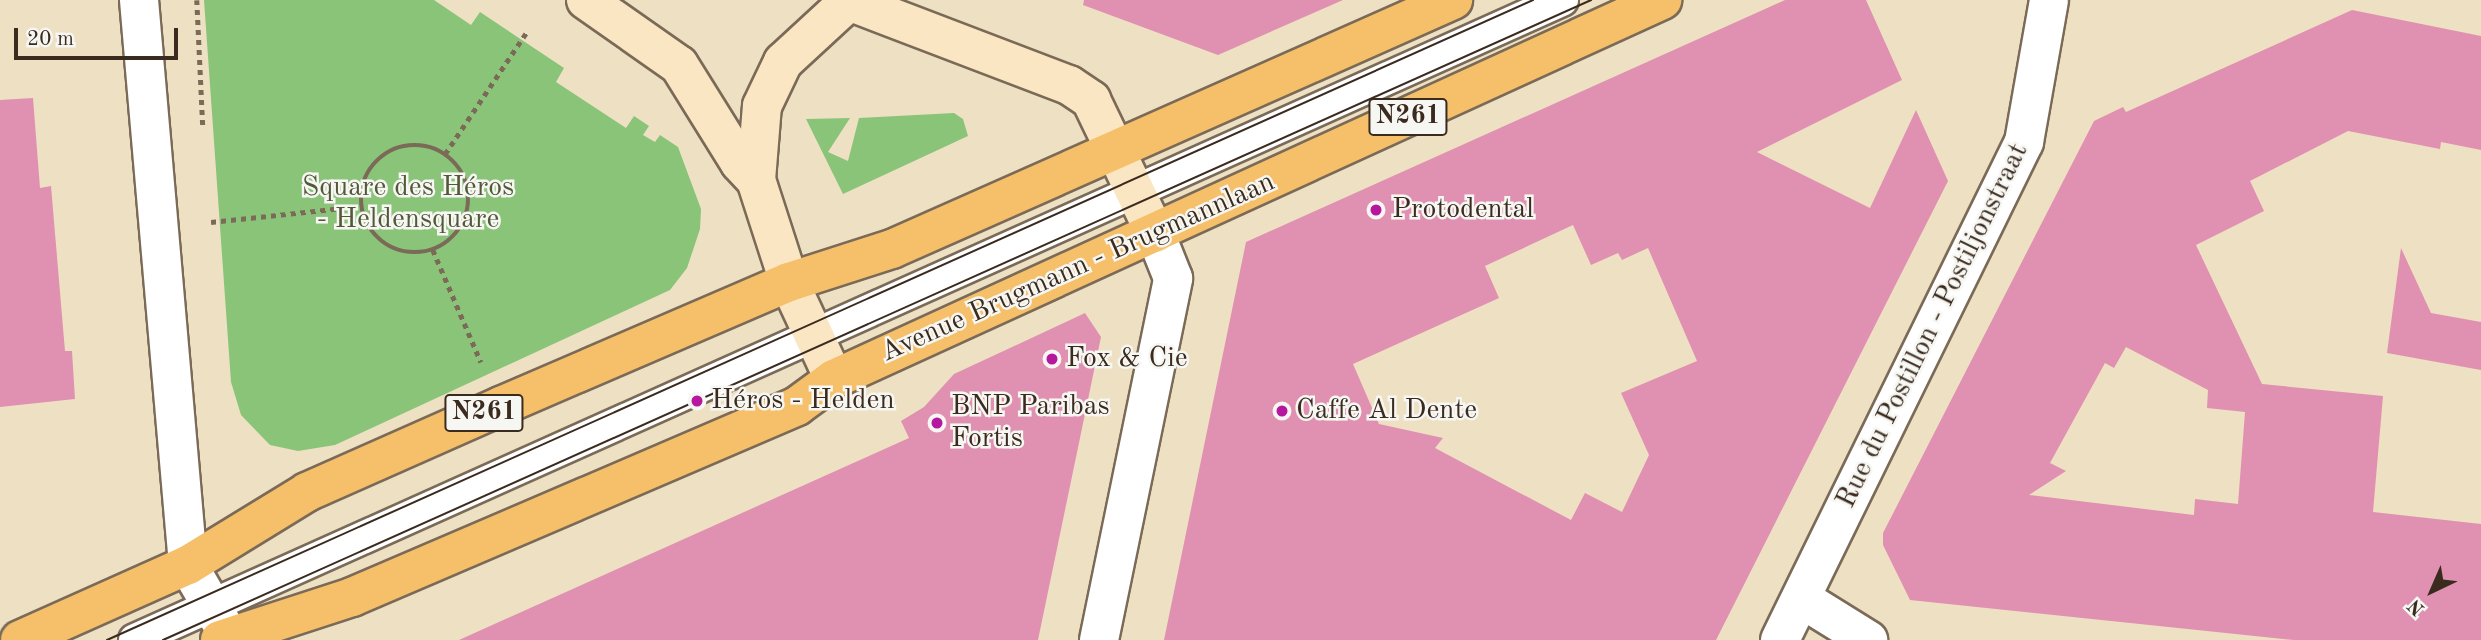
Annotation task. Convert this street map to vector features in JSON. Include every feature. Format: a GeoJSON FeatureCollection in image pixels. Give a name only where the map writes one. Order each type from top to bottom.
{"type":"FeatureCollection","features":[{"type":"Feature","properties":{"kind":"main road"},"geometry":{"type":"LineString","coordinates":[[586,0],[679,65],[740,163],[756,180]]}},
{"type":"Feature","properties":{"kind":"main road"},"geometry":{"type":"LineString","coordinates":[[834,379],[789,282],[756,180],[762,106],[783,62],[848,0],[1069,85],[1091,100],[1114,151],[1138,191],[1155,233]]}},
{"type":"Feature","properties":{"kind":"main road","name":"N261"},"geometry":{"type":"LineString","coordinates":[[20,640],[188,565],[307,492],[789,282],[892,249],[1453,0]]}},
{"type":"Feature","properties":{"kind":"main road","name":"Avenue Brugmann - Brugmannlaan"},"geometry":{"type":"LineString","coordinates":[[220,627],[352,597],[797,407],[834,379],[1662,0]]}},
{"type":"Feature","properties":{"kind":"street"},"geometry":{"type":"LineString","coordinates":[[139,0],[188,565],[220,627]]}},
{"type":"Feature","properties":{"kind":"street","name":"Rue du Postillon - Postiljonstraat"},"geometry":{"type":"LineString","coordinates":[[1780,640],[2024,142],[2049,0]]}},
{"type":"Feature","properties":{"kind":"street"},"geometry":{"type":"LineString","coordinates":[[1099,640],[1172,278],[1155,233]]}},
{"type":"Feature","properties":{"kind":"street"},"geometry":{"type":"LineString","coordinates":[[1802,599],[1868,640]]}},
{"type":"Feature","properties":{"kind":"lane"},"geometry":{"type":"LineString","coordinates":[[135,640],[220,627],[814,335],[1562,0]]}},
{"type":"Feature","properties":{"kind":"path"},"geometry":{"type":"LineString","coordinates":[[197,0],[203,126]]}},
{"type":"Feature","properties":{"kind":"path"},"geometry":{"type":"LineString","coordinates":[[445,154],[528,30]]}},
{"type":"Feature","properties":{"kind":"path"},"geometry":{"type":"LineString","coordinates":[[412,145],[445,154],[466,180],[467,215],[454,236],[433,250],[414,254],[379,240],[361,206],[368,172],[394,149],[412,145]]}},
{"type":"Feature","properties":{"kind":"path"},"geometry":{"type":"LineString","coordinates":[[211,222],[361,206]]}},
{"type":"Feature","properties":{"kind":"path"},"geometry":{"type":"LineString","coordinates":[[433,250],[484,368]]}},
{"type":"Feature","properties":{"kind":"green space","name":"Square des Héros - Heldensquare"},"geometry":{"type":"Polygon","coordinates":[[[204,0],[434,0],[471,25],[480,12],[564,68],[556,82],[626,128],[634,116],[649,126],[643,135],[655,142],[660,135],[678,147],[701,209],[700,229],[687,268],[670,290],[335,445],[298,451],[270,445],[241,415],[231,382],[204,0]]]}},
{"type":"Feature","properties":{"kind":"green space"},"geometry":{"type":"Polygon","coordinates":[[[954,113],[963,119],[968,136],[843,194],[806,119],[850,118],[828,152],[848,161],[859,118],[954,113]]]}},
{"type":"Feature","properties":{"kind":"building"},"geometry":{"type":"Polygon","coordinates":[[[1084,0],[1343,0],[1218,55],[1083,5],[1084,0]]]}},
{"type":"Feature","properties":{"kind":"building"},"geometry":{"type":"Polygon","coordinates":[[[1785,0],[1866,0],[1902,80],[1757,152],[1870,208],[1916,110],[1948,181],[1716,640],[1164,640],[1246,242],[1785,0]],[[1573,225],[1485,266],[1499,298],[1353,364],[1379,424],[1443,438],[1435,448],[1571,520],[1585,493],[1622,512],[1649,455],[1621,393],[1697,361],[1648,248],[1622,260],[1618,253],[1591,265],[1573,225]]]}},
{"type":"Feature","properties":{"kind":"building"},"geometry":{"type":"Polygon","coordinates":[[[2352,10],[2481,36],[2481,150],[2441,142],[2440,149],[2348,131],[2250,181],[2264,211],[2196,245],[2262,384],[2383,396],[2373,512],[2481,524],[2481,640],[2294,640],[1910,600],[1883,545],[1883,533],[2094,121],[2123,107],[2126,112],[2352,10]],[[2126,347],[2114,368],[2105,363],[2050,463],[2066,471],[2029,495],[2194,515],[2195,499],[2238,504],[2245,412],[2207,408],[2208,390],[2126,347]]]}},
{"type":"Feature","properties":{"kind":"building"},"geometry":{"type":"Polygon","coordinates":[[[33,98],[40,188],[51,186],[65,351],[72,351],[75,399],[0,407],[0,100],[33,98]]]}},
{"type":"Feature","properties":{"kind":"building"},"geometry":{"type":"Polygon","coordinates":[[[2401,248],[2431,313],[2481,322],[2481,370],[2387,353],[2401,248]]]}},
{"type":"Feature","properties":{"kind":"building"},"geometry":{"type":"Polygon","coordinates":[[[1085,313],[1101,337],[1038,640],[459,640],[909,438],[901,421],[924,407],[954,374],[1085,313]]]}},
{"type":"Feature","properties":{"kind":"tram line"},"geometry":{"type":"LineString","coordinates":[[107,640],[1533,0]]}},
{"type":"Feature","properties":{"kind":"tram line"},"geometry":{"type":"LineString","coordinates":[[163,640],[1591,0]]}},
{"type":"Feature","properties":{"kind":"place","name":"Protodental"},"geometry":{"type":"Point","coordinates":[1376,210]}},
{"type":"Feature","properties":{"kind":"place","name":"Fox & Cie"},"geometry":{"type":"Point","coordinates":[1052,359]}},
{"type":"Feature","properties":{"kind":"place","name":"Héros - Helden"},"geometry":{"type":"Point","coordinates":[697,401]}},
{"type":"Feature","properties":{"kind":"place","name":"Caffe Al Dente"},"geometry":{"type":"Point","coordinates":[1282,411]}},
{"type":"Feature","properties":{"kind":"place","name":"BNP Paribas Fortis"},"geometry":{"type":"Point","coordinates":[937,423]}}]}
